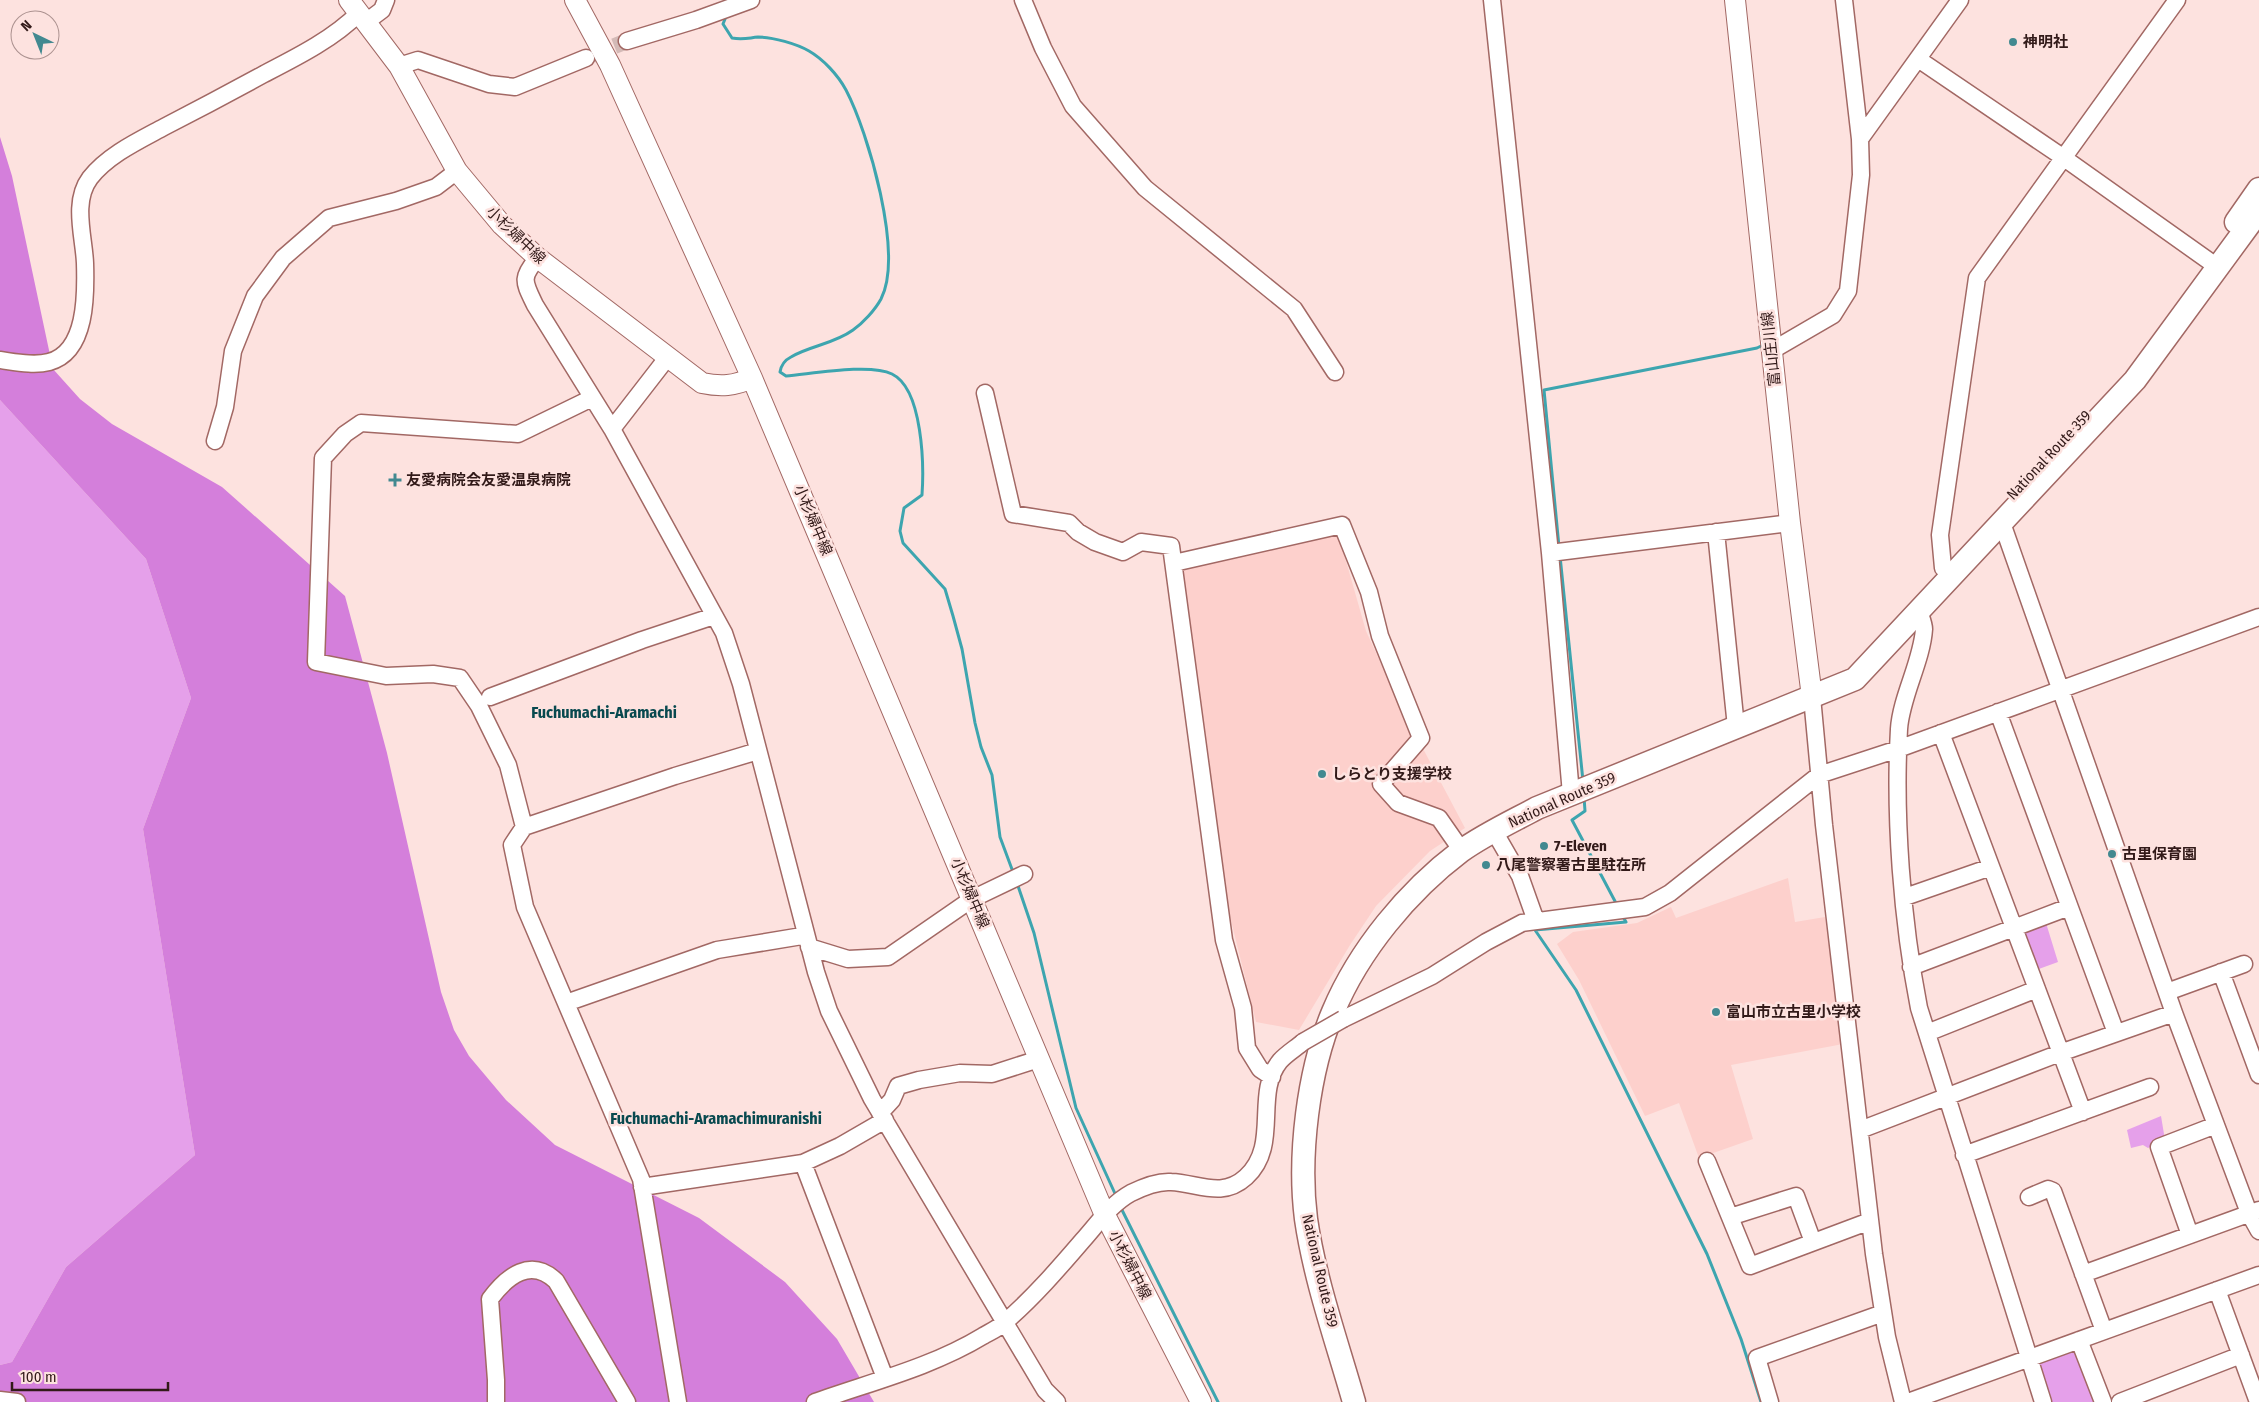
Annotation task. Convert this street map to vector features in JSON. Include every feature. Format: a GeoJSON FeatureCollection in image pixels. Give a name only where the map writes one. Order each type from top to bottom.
{"type":"FeatureCollection","features":[{"type":"Feature","properties":{"kind":"highway","name":"National Route 359"},"geometry":{"type":"LineString","coordinates":[[1812,697],[1840,672],[1943,568],[2127,372],[2209,261],[2259,189]]}},
{"type":"Feature","properties":{"kind":"highway","name":"National Route 359"},"geometry":{"type":"LineString","coordinates":[[1354,1402],[1317,1271],[1306,1220],[1303,1169],[1310,1097],[1333,1012],[1353,974],[1371,946],[1400,908],[1433,874],[1462,851],[1494,831],[1537,808],[1855,679],[2135,380],[2259,212]]}},
{"type":"Feature","properties":{"kind":"main road","name":"小杉婦中線"},"geometry":{"type":"LineString","coordinates":[[575,0],[610,65],[752,378],[1104,1214],[1201,1402]]}},
{"type":"Feature","properties":{"kind":"main road","name":"富山庄川線"},"geometry":{"type":"LineString","coordinates":[[1735,0],[1790,524],[1812,697]]}},
{"type":"Feature","properties":{"kind":"main road","name":"小杉婦中線"},"geometry":{"type":"LineString","coordinates":[[358,11],[399,66],[457,171],[502,225],[538,258],[702,383],[720,387],[737,385],[752,378]]}},
{"type":"Feature","properties":{"kind":"street"},"geometry":{"type":"LineString","coordinates":[[0,360],[36,364],[49,362],[61,356],[73,344],[79,329],[84,299],[85,263],[80,213],[82,194],[90,178],[123,149],[315,46],[349,22],[358,11],[382,10],[386,0]]}},
{"type":"Feature","properties":{"kind":"street"},"geometry":{"type":"LineString","coordinates":[[1023,0],[1043,48],[1073,106],[1145,188],[1294,309],[1335,372]]}},
{"type":"Feature","properties":{"kind":"street"},"geometry":{"type":"LineString","coordinates":[[1492,0],[1550,553],[1572,794]]}},
{"type":"Feature","properties":{"kind":"street"},"geometry":{"type":"LineString","coordinates":[[1771,351],[1833,315],[1848,291],[1861,175],[1860,139],[1844,0]]}},
{"type":"Feature","properties":{"kind":"street"},"geometry":{"type":"LineString","coordinates":[[1860,139],[1960,0]]}},
{"type":"Feature","properties":{"kind":"street"},"geometry":{"type":"LineString","coordinates":[[1943,568],[1940,535],[1977,278],[2177,0]]}},
{"type":"Feature","properties":{"kind":"street"},"geometry":{"type":"LineString","coordinates":[[627,40],[719,13],[748,1]]}},
{"type":"Feature","properties":{"kind":"street"},"geometry":{"type":"LineString","coordinates":[[399,66],[418,60],[489,84],[515,87],[586,58]]}},
{"type":"Feature","properties":{"kind":"street"},"geometry":{"type":"LineString","coordinates":[[1918,59],[2064,158],[2209,261]]}},
{"type":"Feature","properties":{"kind":"street"},"geometry":{"type":"LineString","coordinates":[[215,441],[224,407],[233,351],[255,296],[283,258],[329,218],[412,196],[436,187],[457,171]]}},
{"type":"Feature","properties":{"kind":"street"},"geometry":{"type":"LineString","coordinates":[[538,258],[525,272],[525,284],[535,304],[612,429],[724,633],[741,684],[806,942],[829,1011],[883,1117],[1046,1396],[1057,1402]]}},
{"type":"Feature","properties":{"kind":"street"},"geometry":{"type":"LineString","coordinates":[[612,429],[667,358]]}},
{"type":"Feature","properties":{"kind":"street"},"geometry":{"type":"LineString","coordinates":[[984,393],[1013,514],[1069,523],[1078,532],[1095,542],[1123,552],[1142,542],[1171,546],[1224,940],[1243,1008],[1247,1048],[1260,1069],[1272,1077]]}},
{"type":"Feature","properties":{"kind":"street"},"geometry":{"type":"LineString","coordinates":[[524,827],[508,765],[479,706],[460,678],[433,674],[386,676],[316,662],[323,458],[346,434],[361,423],[518,434],[592,398]]}},
{"type":"Feature","properties":{"kind":"street"},"geometry":{"type":"LineString","coordinates":[[2002,523],[2174,1013],[2216,1125],[2254,1211],[2259,1231]]}},
{"type":"Feature","properties":{"kind":"street"},"geometry":{"type":"LineString","coordinates":[[1550,553],[1790,524]]}},
{"type":"Feature","properties":{"kind":"street"},"geometry":{"type":"LineString","coordinates":[[1174,563],[1342,525],[1369,592],[1380,636],[1422,738],[1381,784],[1398,802],[1439,818],[1462,851]]}},
{"type":"Feature","properties":{"kind":"street"},"geometry":{"type":"LineString","coordinates":[[1716,532],[1736,727]]}},
{"type":"Feature","properties":{"kind":"street"},"geometry":{"type":"LineString","coordinates":[[1919,611],[1924,628],[1899,725],[1898,748],[1898,821],[1911,967],[1927,1033],[1964,1155],[2043,1402]]}},
{"type":"Feature","properties":{"kind":"street"},"geometry":{"type":"LineString","coordinates":[[490,697],[642,640],[714,616]]}},
{"type":"Feature","properties":{"kind":"street"},"geometry":{"type":"LineString","coordinates":[[815,1402],[955,1353],[1004,1323],[1047,1280],[1104,1214],[1130,1193],[1152,1184],[1171,1182],[1210,1190],[1229,1188],[1246,1178],[1255,1167],[1265,1148],[1267,1103],[1272,1077],[1280,1061],[1303,1042],[1343,1019],[1432,976],[1486,942],[1522,924],[1645,907],[1670,893],[1818,775],[1940,733],[2259,617]]}},
{"type":"Feature","properties":{"kind":"street"},"geometry":{"type":"LineString","coordinates":[[1812,697],[1818,775],[1870,1221],[1883,1313],[1903,1402]]}},
{"type":"Feature","properties":{"kind":"street"},"geometry":{"type":"LineString","coordinates":[[1998,712],[2116,1033]]}},
{"type":"Feature","properties":{"kind":"street"},"geometry":{"type":"LineString","coordinates":[[1940,733],[2083,1112]]}},
{"type":"Feature","properties":{"kind":"street"},"geometry":{"type":"LineString","coordinates":[[678,1402],[642,1187],[525,907],[512,845],[524,827],[676,776],[758,751]]}},
{"type":"Feature","properties":{"kind":"street"},"geometry":{"type":"LineString","coordinates":[[1494,831],[1520,876],[1536,921]]}},
{"type":"Feature","properties":{"kind":"street"},"geometry":{"type":"LineString","coordinates":[[1905,897],[1990,867]]}},
{"type":"Feature","properties":{"kind":"street"},"geometry":{"type":"LineString","coordinates":[[566,1003],[717,950],[806,942],[848,959],[888,957],[972,899],[1024,874]]}},
{"type":"Feature","properties":{"kind":"street"},"geometry":{"type":"LineString","coordinates":[[1911,967],[2069,907]]}},
{"type":"Feature","properties":{"kind":"street"},"geometry":{"type":"LineString","coordinates":[[2167,992],[2244,964]]}},
{"type":"Feature","properties":{"kind":"street"},"geometry":{"type":"LineString","coordinates":[[2221,972],[2259,1075]]}},
{"type":"Feature","properties":{"kind":"street"},"geometry":{"type":"LineString","coordinates":[[1927,1033],[2036,990]]}},
{"type":"Feature","properties":{"kind":"street"},"geometry":{"type":"LineString","coordinates":[[1860,1130],[1947,1095],[2174,1013]]}},
{"type":"Feature","properties":{"kind":"street"},"geometry":{"type":"LineString","coordinates":[[642,1187],[803,1163],[840,1146],[883,1117],[898,1086],[960,1073],[992,1074],[1039,1059]]}},
{"type":"Feature","properties":{"kind":"street"},"geometry":{"type":"LineString","coordinates":[[1964,1155],[2150,1087]]}},
{"type":"Feature","properties":{"kind":"street"},"geometry":{"type":"LineString","coordinates":[[2190,1235],[2159,1147],[2216,1125]]}},
{"type":"Feature","properties":{"kind":"street"},"geometry":{"type":"LineString","coordinates":[[1707,1161],[1750,1266],[1870,1221]]}},
{"type":"Feature","properties":{"kind":"street"},"geometry":{"type":"LineString","coordinates":[[803,1163],[885,1378]]}},
{"type":"Feature","properties":{"kind":"street"},"geometry":{"type":"LineString","coordinates":[[2029,1197],[2048,1189],[2053,1192],[2104,1331]]}},
{"type":"Feature","properties":{"kind":"street"},"geometry":{"type":"LineString","coordinates":[[1730,1217],[1796,1196],[1813,1242]]}},
{"type":"Feature","properties":{"kind":"street"},"geometry":{"type":"LineString","coordinates":[[2083,1274],[2254,1211]]}},
{"type":"Feature","properties":{"kind":"street"},"geometry":{"type":"LineString","coordinates":[[496,1402],[490,1299],[500,1285],[507,1280],[521,1271],[535,1269],[547,1272],[556,1281],[627,1402]]}},
{"type":"Feature","properties":{"kind":"street"},"geometry":{"type":"LineString","coordinates":[[1908,1402],[2259,1275]]}},
{"type":"Feature","properties":{"kind":"street"},"geometry":{"type":"LineString","coordinates":[[2217,1290],[2258,1402]]}},
{"type":"Feature","properties":{"kind":"street"},"geometry":{"type":"LineString","coordinates":[[1770,1402],[1757,1358],[1883,1313]]}},
{"type":"Feature","properties":{"kind":"street"},"geometry":{"type":"LineString","coordinates":[[2078,1340],[2103,1402]]}},
{"type":"Feature","properties":{"kind":"street"},"geometry":{"type":"LineString","coordinates":[[2120,1402],[2241,1355]]}},
{"type":"Feature","properties":{"kind":"street"},"geometry":{"type":"LineString","coordinates":[[0,1400],[17,1402]]}},
{"type":"Feature","properties":{"kind":"shaded area"},"geometry":{"type":"Polygon","coordinates":[[[0,137],[12,176],[53,369],[80,399],[112,424],[222,487],[345,596],[387,753],[441,992],[454,1030],[469,1056],[506,1100],[555,1145],[699,1218],[785,1282],[837,1339],[874,1402],[0,1402],[0,1365],[12,1362],[66,1267],[195,1155],[143,829],[191,698],[146,559],[0,400],[0,137]]]}},
{"type":"Feature","properties":{"kind":"shaded area"},"geometry":{"type":"Polygon","coordinates":[[[0,400],[146,559],[191,698],[143,829],[195,1155],[66,1267],[12,1362],[0,1365],[0,400]]]}},
{"type":"Feature","properties":{"kind":"shaded area","name":"しらとり支援学校"},"geometry":{"type":"Polygon","coordinates":[[[1338,533],[1366,631],[1401,707],[1465,828],[1430,851],[1376,906],[1350,945],[1299,1030],[1256,1022],[1225,896],[1180,567],[1338,533]]]}},
{"type":"Feature","properties":{"kind":"shaded area","name":"富山市立古里小学校"},"geometry":{"type":"Polygon","coordinates":[[[1788,878],[1795,922],[1825,917],[1843,1044],[1731,1065],[1753,1139],[1699,1158],[1679,1103],[1645,1116],[1579,980],[1557,944],[1573,932],[1637,923],[1671,907],[1676,918],[1788,878]]]}},
{"type":"Feature","properties":{"kind":"shaded area"},"geometry":{"type":"Polygon","coordinates":[[[2046,923],[2058,962],[2036,970],[2022,932],[2046,923]]]}},
{"type":"Feature","properties":{"kind":"shaded area"},"geometry":{"type":"Polygon","coordinates":[[[2161,1116],[2165,1140],[2148,1148],[2143,1145],[2131,1148],[2127,1130],[2161,1116]]]}},
{"type":"Feature","properties":{"kind":"shaded area"},"geometry":{"type":"Polygon","coordinates":[[[2077,1347],[2098,1402],[2049,1402],[2037,1361],[2077,1347]]]}},
{"type":"Feature","properties":{"kind":"waterway"},"geometry":{"type":"LineString","coordinates":[[727,14],[723,24],[732,38],[764,37],[785,41],[809,51],[825,63],[846,90],[864,134],[873,163],[886,224],[887,279],[881,299],[876,308],[853,330],[838,339],[791,357],[784,363],[780,372],[786,376],[855,369],[882,371],[892,374],[902,382],[910,395],[916,411],[922,448],[922,495],[904,508],[900,531],[903,543],[945,589],[962,649],[981,747],[992,775],[1000,837],[1013,872]]}},
{"type":"Feature","properties":{"kind":"waterway"},"geometry":{"type":"LineString","coordinates":[[1559,547],[1544,390],[1757,348],[1765,344]]}},
{"type":"Feature","properties":{"kind":"waterway"},"geometry":{"type":"LineString","coordinates":[[1560,556],[1583,781]]}},
{"type":"Feature","properties":{"kind":"waterway"},"geometry":{"type":"LineString","coordinates":[[1584,797],[1585,811],[1572,820],[1617,905]]}},
{"type":"Feature","properties":{"kind":"waterway"},"geometry":{"type":"LineString","coordinates":[[1017,883],[1034,933],[1076,1108],[1117,1198]]}},
{"type":"Feature","properties":{"kind":"waterway"},"geometry":{"type":"LineString","coordinates":[[1622,915],[1626,922],[1535,930],[1576,990],[1707,1254],[1741,1339],[1761,1402]]}},
{"type":"Feature","properties":{"kind":"waterway"},"geometry":{"type":"LineString","coordinates":[[1120,1206],[1218,1402]]}},
{"type":"Feature","properties":{"kind":"tunnel"},"geometry":{"type":"LineString","coordinates":[[592,55],[627,41]]}},
{"type":"Feature","properties":{"kind":"place","name":"神明社"},"geometry":{"type":"Point","coordinates":[2013,42]}},
{"type":"Feature","properties":{"kind":"place","name":"友愛病院会友愛温泉病院"},"geometry":{"type":"Point","coordinates":[395,480]}},
{"type":"Feature","properties":{"kind":"place","name":"しらとり支援学校"},"geometry":{"type":"Point","coordinates":[1322,774]}},
{"type":"Feature","properties":{"kind":"place","name":"7-Eleven"},"geometry":{"type":"Point","coordinates":[1544,846]}},
{"type":"Feature","properties":{"kind":"place","name":"古里保育園"},"geometry":{"type":"Point","coordinates":[2112,854]}},
{"type":"Feature","properties":{"kind":"place","name":"八尾警察署古里駐在所"},"geometry":{"type":"Point","coordinates":[1486,865]}},
{"type":"Feature","properties":{"kind":"place","name":"富山市立古里小学校"},"geometry":{"type":"Point","coordinates":[1716,1012]}},
{"type":"Feature","properties":{"kind":"district","name":"Fuchumachi-Aramachi"},"geometry":{"type":"Point","coordinates":[604,712]}},
{"type":"Feature","properties":{"kind":"district","name":"Fuchumachi-Aramachimuranishi"},"geometry":{"type":"Point","coordinates":[716,1118]}}]}
